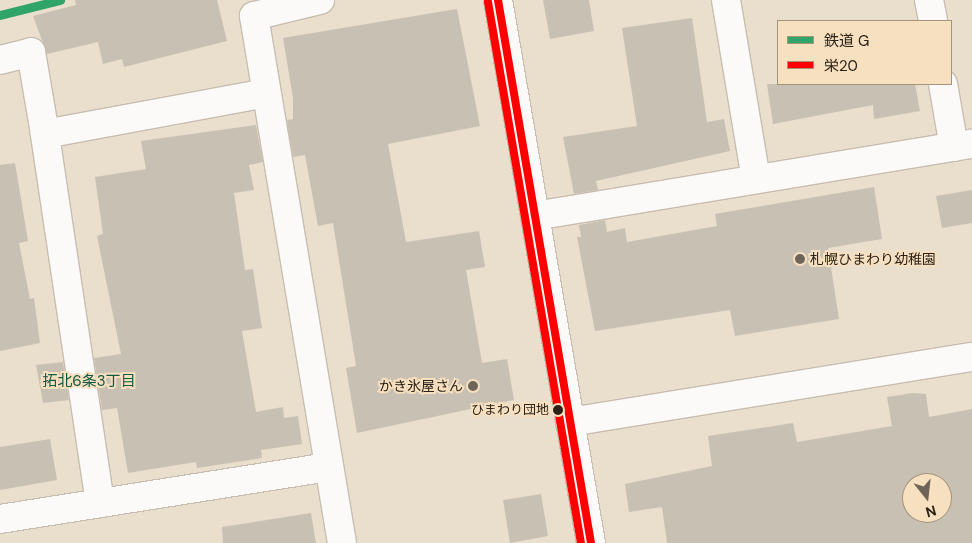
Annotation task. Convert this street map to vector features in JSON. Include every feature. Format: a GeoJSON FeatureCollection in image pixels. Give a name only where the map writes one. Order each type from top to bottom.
{"type":"FeatureCollection","features":[{"type":"Feature","properties":{"kind":"street"},"geometry":{"type":"LineString","coordinates":[[320,0],[254,16],[342,543]]}},
{"type":"Feature","properties":{"kind":"street"},"geometry":{"type":"LineString","coordinates":[[498,0],[591,543]]}},
{"type":"Feature","properties":{"kind":"street"},"geometry":{"type":"LineString","coordinates":[[726,0],[756,179]]}},
{"type":"Feature","properties":{"kind":"street"},"geometry":{"type":"LineString","coordinates":[[929,0],[933,20]]}},
{"type":"Feature","properties":{"kind":"street"},"geometry":{"type":"LineString","coordinates":[[0,60],[31,52],[100,502]]}},
{"type":"Feature","properties":{"kind":"street"},"geometry":{"type":"LineString","coordinates":[[535,216],[963,145],[943,85]]}},
{"type":"Feature","properties":{"kind":"street"},"geometry":{"type":"LineString","coordinates":[[45,134],[266,92]]}},
{"type":"Feature","properties":{"kind":"street"},"geometry":{"type":"LineString","coordinates":[[570,422],[972,357]]}},
{"type":"Feature","properties":{"kind":"street"},"geometry":{"type":"LineString","coordinates":[[0,519],[329,467]]}},
{"type":"Feature","properties":{"kind":"building"},"geometry":{"type":"Polygon","coordinates":[[[75,0],[217,0],[227,41],[124,67],[122,59],[103,64],[98,42],[47,54],[33,16],[76,5],[75,0]]]}},
{"type":"Feature","properties":{"kind":"building"},"geometry":{"type":"Polygon","coordinates":[[[543,0],[589,0],[594,31],[550,39],[543,0]]]}},
{"type":"Feature","properties":{"kind":"building"},"geometry":{"type":"Polygon","coordinates":[[[457,9],[480,126],[388,144],[406,242],[479,231],[485,267],[466,270],[482,363],[507,359],[514,400],[357,433],[346,368],[356,366],[333,223],[318,226],[305,155],[293,157],[287,120],[293,119],[293,98],[283,38],[457,9]]]}},
{"type":"Feature","properties":{"kind":"building"},"geometry":{"type":"Polygon","coordinates":[[[692,18],[707,122],[724,119],[730,151],[596,181],[598,190],[574,194],[563,137],[637,126],[622,28],[692,18]]]}},
{"type":"Feature","properties":{"kind":"building"},"geometry":{"type":"Polygon","coordinates":[[[767,84],[915,85],[920,111],[874,119],[873,105],[773,124],[767,84]]]}},
{"type":"Feature","properties":{"kind":"building"},"geometry":{"type":"Polygon","coordinates":[[[256,125],[263,162],[249,165],[254,190],[234,193],[245,270],[253,269],[262,328],[242,331],[256,412],[283,407],[284,418],[298,416],[302,444],[261,450],[262,458],[197,468],[196,462],[128,473],[117,408],[102,410],[94,358],[121,354],[97,236],[103,234],[95,177],[146,169],[141,141],[256,125]]]}},
{"type":"Feature","properties":{"kind":"building"},"geometry":{"type":"Polygon","coordinates":[[[15,163],[28,241],[19,243],[30,299],[34,298],[40,343],[0,351],[0,165],[15,163]]]}},
{"type":"Feature","properties":{"kind":"building"},"geometry":{"type":"Polygon","coordinates":[[[874,187],[882,239],[828,248],[839,319],[735,336],[730,310],[595,331],[577,237],[581,237],[579,225],[605,220],[607,232],[625,228],[627,242],[717,226],[715,214],[874,187]]]}},
{"type":"Feature","properties":{"kind":"building"},"geometry":{"type":"Polygon","coordinates":[[[972,190],[972,223],[942,228],[936,196],[972,190]]]}},
{"type":"Feature","properties":{"kind":"building"},"geometry":{"type":"Polygon","coordinates":[[[63,362],[69,400],[43,403],[36,365],[63,362]]]}},
{"type":"Feature","properties":{"kind":"building"},"geometry":{"type":"Polygon","coordinates":[[[913,393],[926,394],[929,417],[972,409],[972,543],[667,543],[662,507],[629,512],[625,484],[712,466],[708,436],[793,423],[797,442],[892,426],[887,397],[913,393]]]}},
{"type":"Feature","properties":{"kind":"building"},"geometry":{"type":"Polygon","coordinates":[[[50,439],[57,480],[0,490],[0,447],[50,439]]]}},
{"type":"Feature","properties":{"kind":"building"},"geometry":{"type":"Polygon","coordinates":[[[541,494],[548,536],[510,543],[503,500],[541,494]]]}},
{"type":"Feature","properties":{"kind":"building"},"geometry":{"type":"Polygon","coordinates":[[[311,513],[316,543],[223,543],[222,527],[311,513]]]}},
{"type":"Feature","properties":{"kind":"rail line","name":"G"},"geometry":{"type":"LineString","coordinates":[[0,15],[60,0]]}},
{"type":"Feature","properties":{"kind":"transit line","name":"栄20"},"geometry":{"type":"LineString","coordinates":[[498,0],[591,543]]}},
{"type":"Feature","properties":{"kind":"transit line"},"geometry":{"type":"LineString","coordinates":[[488,2],[581,543]]}},
{"type":"Feature","properties":{"kind":"place","name":"札幌ひまわり幼稚園"},"geometry":{"type":"Point","coordinates":[800,259]}},
{"type":"Feature","properties":{"kind":"place","name":"かき氷屋さん"},"geometry":{"type":"Point","coordinates":[473,386]}},
{"type":"Feature","properties":{"kind":"place","name":"ひまわり団地"},"geometry":{"type":"Point","coordinates":[558,410]}},
{"type":"Feature","properties":{"kind":"district","name":"拓北6条3丁目"},"geometry":{"type":"Point","coordinates":[89,382]}}]}
